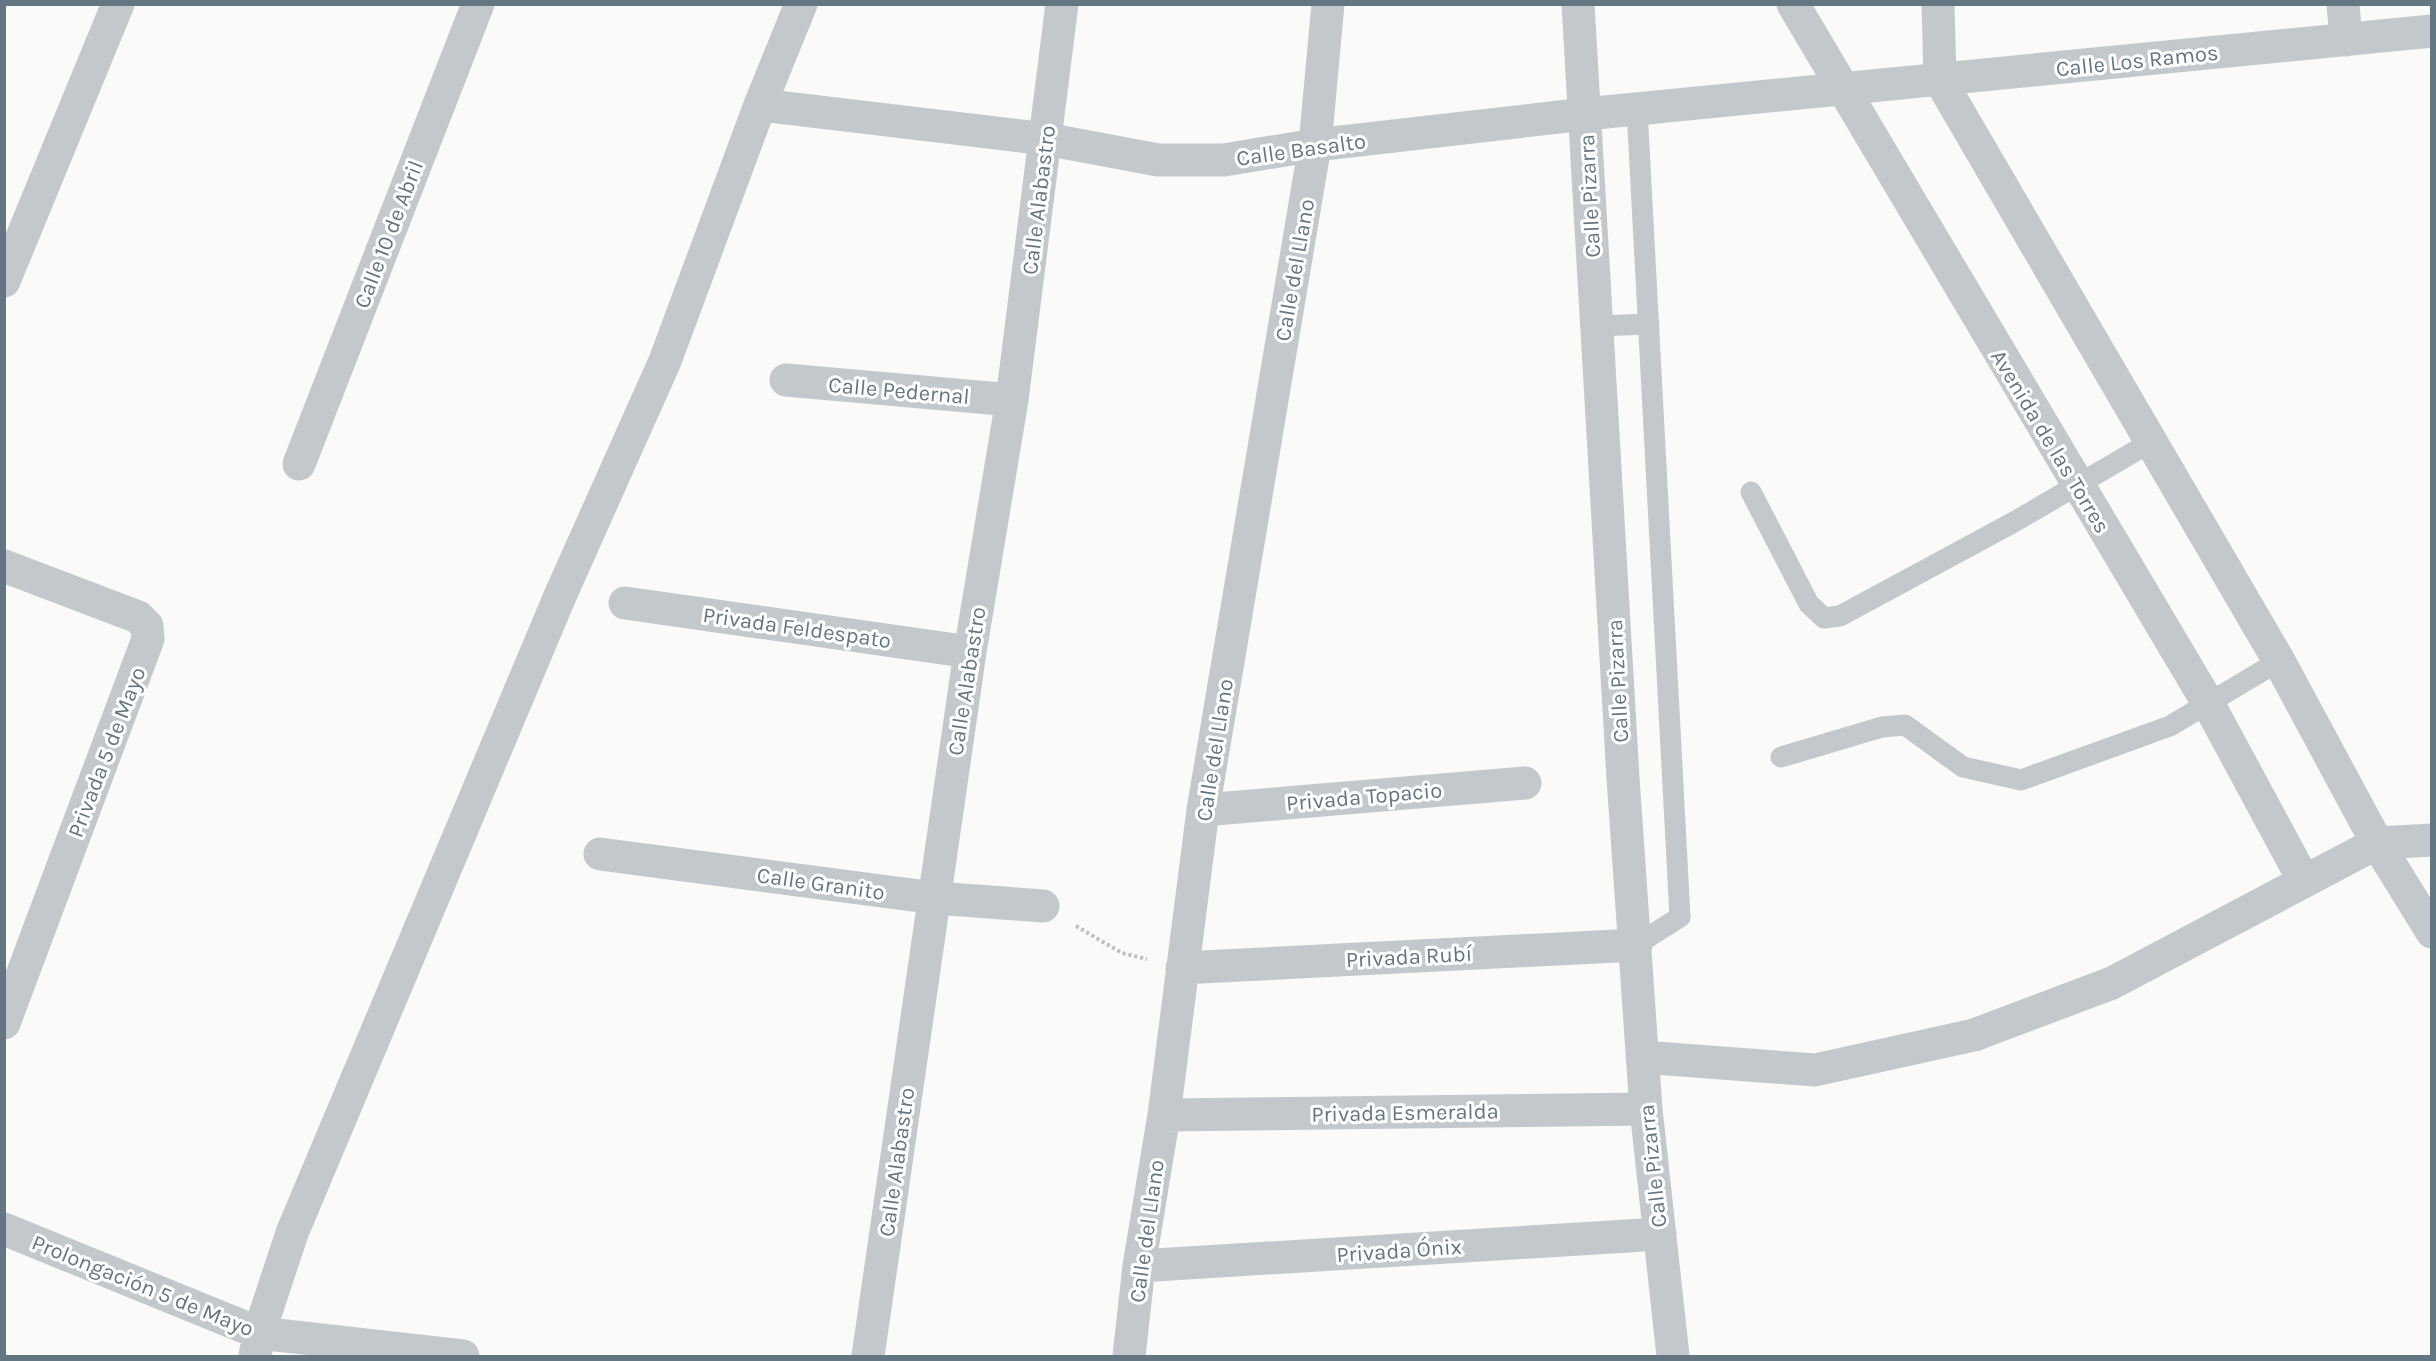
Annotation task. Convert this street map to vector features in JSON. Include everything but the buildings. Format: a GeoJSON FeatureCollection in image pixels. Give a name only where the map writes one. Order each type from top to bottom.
{"type":"FeatureCollection","features":[{"type":"Feature","properties":{"kind":"street"},"geometry":{"type":"LineString","coordinates":[[4,282],[118,4]]}},
{"type":"Feature","properties":{"kind":"street","name":"Calle 10 de Abril"},"geometry":{"type":"LineString","coordinates":[[299,464],[478,4]]}},
{"type":"Feature","properties":{"kind":"street"},"geometry":{"type":"LineString","coordinates":[[257,1345],[292,1233],[560,596],[665,361],[760,105],[801,4]]}},
{"type":"Feature","properties":{"kind":"street","name":"Calle Alabastro"},"geometry":{"type":"LineString","coordinates":[[868,1356],[970,652],[1012,400],[1062,4]]}},
{"type":"Feature","properties":{"kind":"street","name":"Calle del Llano"},"geometry":{"type":"LineString","coordinates":[[1129,1356],[1139,1266],[1164,1115],[1203,810],[1315,145],[1328,4]]}},
{"type":"Feature","properties":{"kind":"street","name":"Calle Pizarra"},"geometry":{"type":"LineString","coordinates":[[1578,4],[1623,778],[1642,1057],[1673,1356]]}},
{"type":"Feature","properties":{"kind":"street","name":"Avenida de las Torres"},"geometry":{"type":"LineString","coordinates":[[1793,4],[2208,703],[2304,881]]}},
{"type":"Feature","properties":{"kind":"street"},"geometry":{"type":"LineString","coordinates":[[1938,4],[1940,80],[2279,662],[2377,843],[2432,932]]}},
{"type":"Feature","properties":{"kind":"street"},"geometry":{"type":"LineString","coordinates":[[2343,4],[2346,40]]}},
{"type":"Feature","properties":{"kind":"street","name":"Calle Los Ramos"},"geometry":{"type":"LineString","coordinates":[[1843,90],[2432,31]]}},
{"type":"Feature","properties":{"kind":"street","name":"Calle Basalto"},"geometry":{"type":"LineString","coordinates":[[760,105],[1046,139],[1158,160],[1224,160],[1315,145],[1585,114],[1843,90]]}},
{"type":"Feature","properties":{"kind":"street","name":"Calle Pedernal"},"geometry":{"type":"LineString","coordinates":[[786,380],[1012,400]]}},
{"type":"Feature","properties":{"kind":"street","name":"Privada 5 de Mayo"},"geometry":{"type":"LineString","coordinates":[[4,566],[138,617],[147,626],[148,639],[4,1023]]}},
{"type":"Feature","properties":{"kind":"street","name":"Privada Feldespato"},"geometry":{"type":"LineString","coordinates":[[625,603],[970,652]]}},
{"type":"Feature","properties":{"kind":"street","name":"Privada Topacio"},"geometry":{"type":"LineString","coordinates":[[1203,810],[1525,783]]}},
{"type":"Feature","properties":{"kind":"street"},"geometry":{"type":"LineString","coordinates":[[1642,1057],[1815,1070],[1974,1035],[2112,983],[2377,843],[2432,840]]}},
{"type":"Feature","properties":{"kind":"street","name":"Calle Granito"},"geometry":{"type":"LineString","coordinates":[[600,854],[935,898],[1043,906]]}},
{"type":"Feature","properties":{"kind":"street","name":"Privada Rubí"},"geometry":{"type":"LineString","coordinates":[[1182,968],[1636,945]]}},
{"type":"Feature","properties":{"kind":"street","name":"Privada Esmeralda"},"geometry":{"type":"LineString","coordinates":[[1164,1115],[1646,1108]]}},
{"type":"Feature","properties":{"kind":"street","name":"Prolongación 5 de Mayo"},"geometry":{"type":"LineString","coordinates":[[4,1229],[257,1345],[463,1356]]}},
{"type":"Feature","properties":{"kind":"street","name":"Privada Ónix"},"geometry":{"type":"LineString","coordinates":[[1139,1266],[1660,1234]]}},
{"type":"Feature","properties":{"kind":"lane"},"geometry":{"type":"LineString","coordinates":[[1636,945],[1680,917],[1637,110]]}},
{"type":"Feature","properties":{"kind":"lane"},"geometry":{"type":"LineString","coordinates":[[1597,326],[1649,324]]}},
{"type":"Feature","properties":{"kind":"lane"},"geometry":{"type":"LineString","coordinates":[[1751,492],[1809,604],[1824,618],[1840,616],[2151,442]]}},
{"type":"Feature","properties":{"kind":"lane"},"geometry":{"type":"LineString","coordinates":[[1781,757],[1882,727],[1905,725],[1963,767],[2021,780],[2170,726],[2279,662]]}},
{"type":"Feature","properties":{"kind":"path"},"geometry":{"type":"LineString","coordinates":[[1043,906],[1122,953],[1182,968]]}}]}
